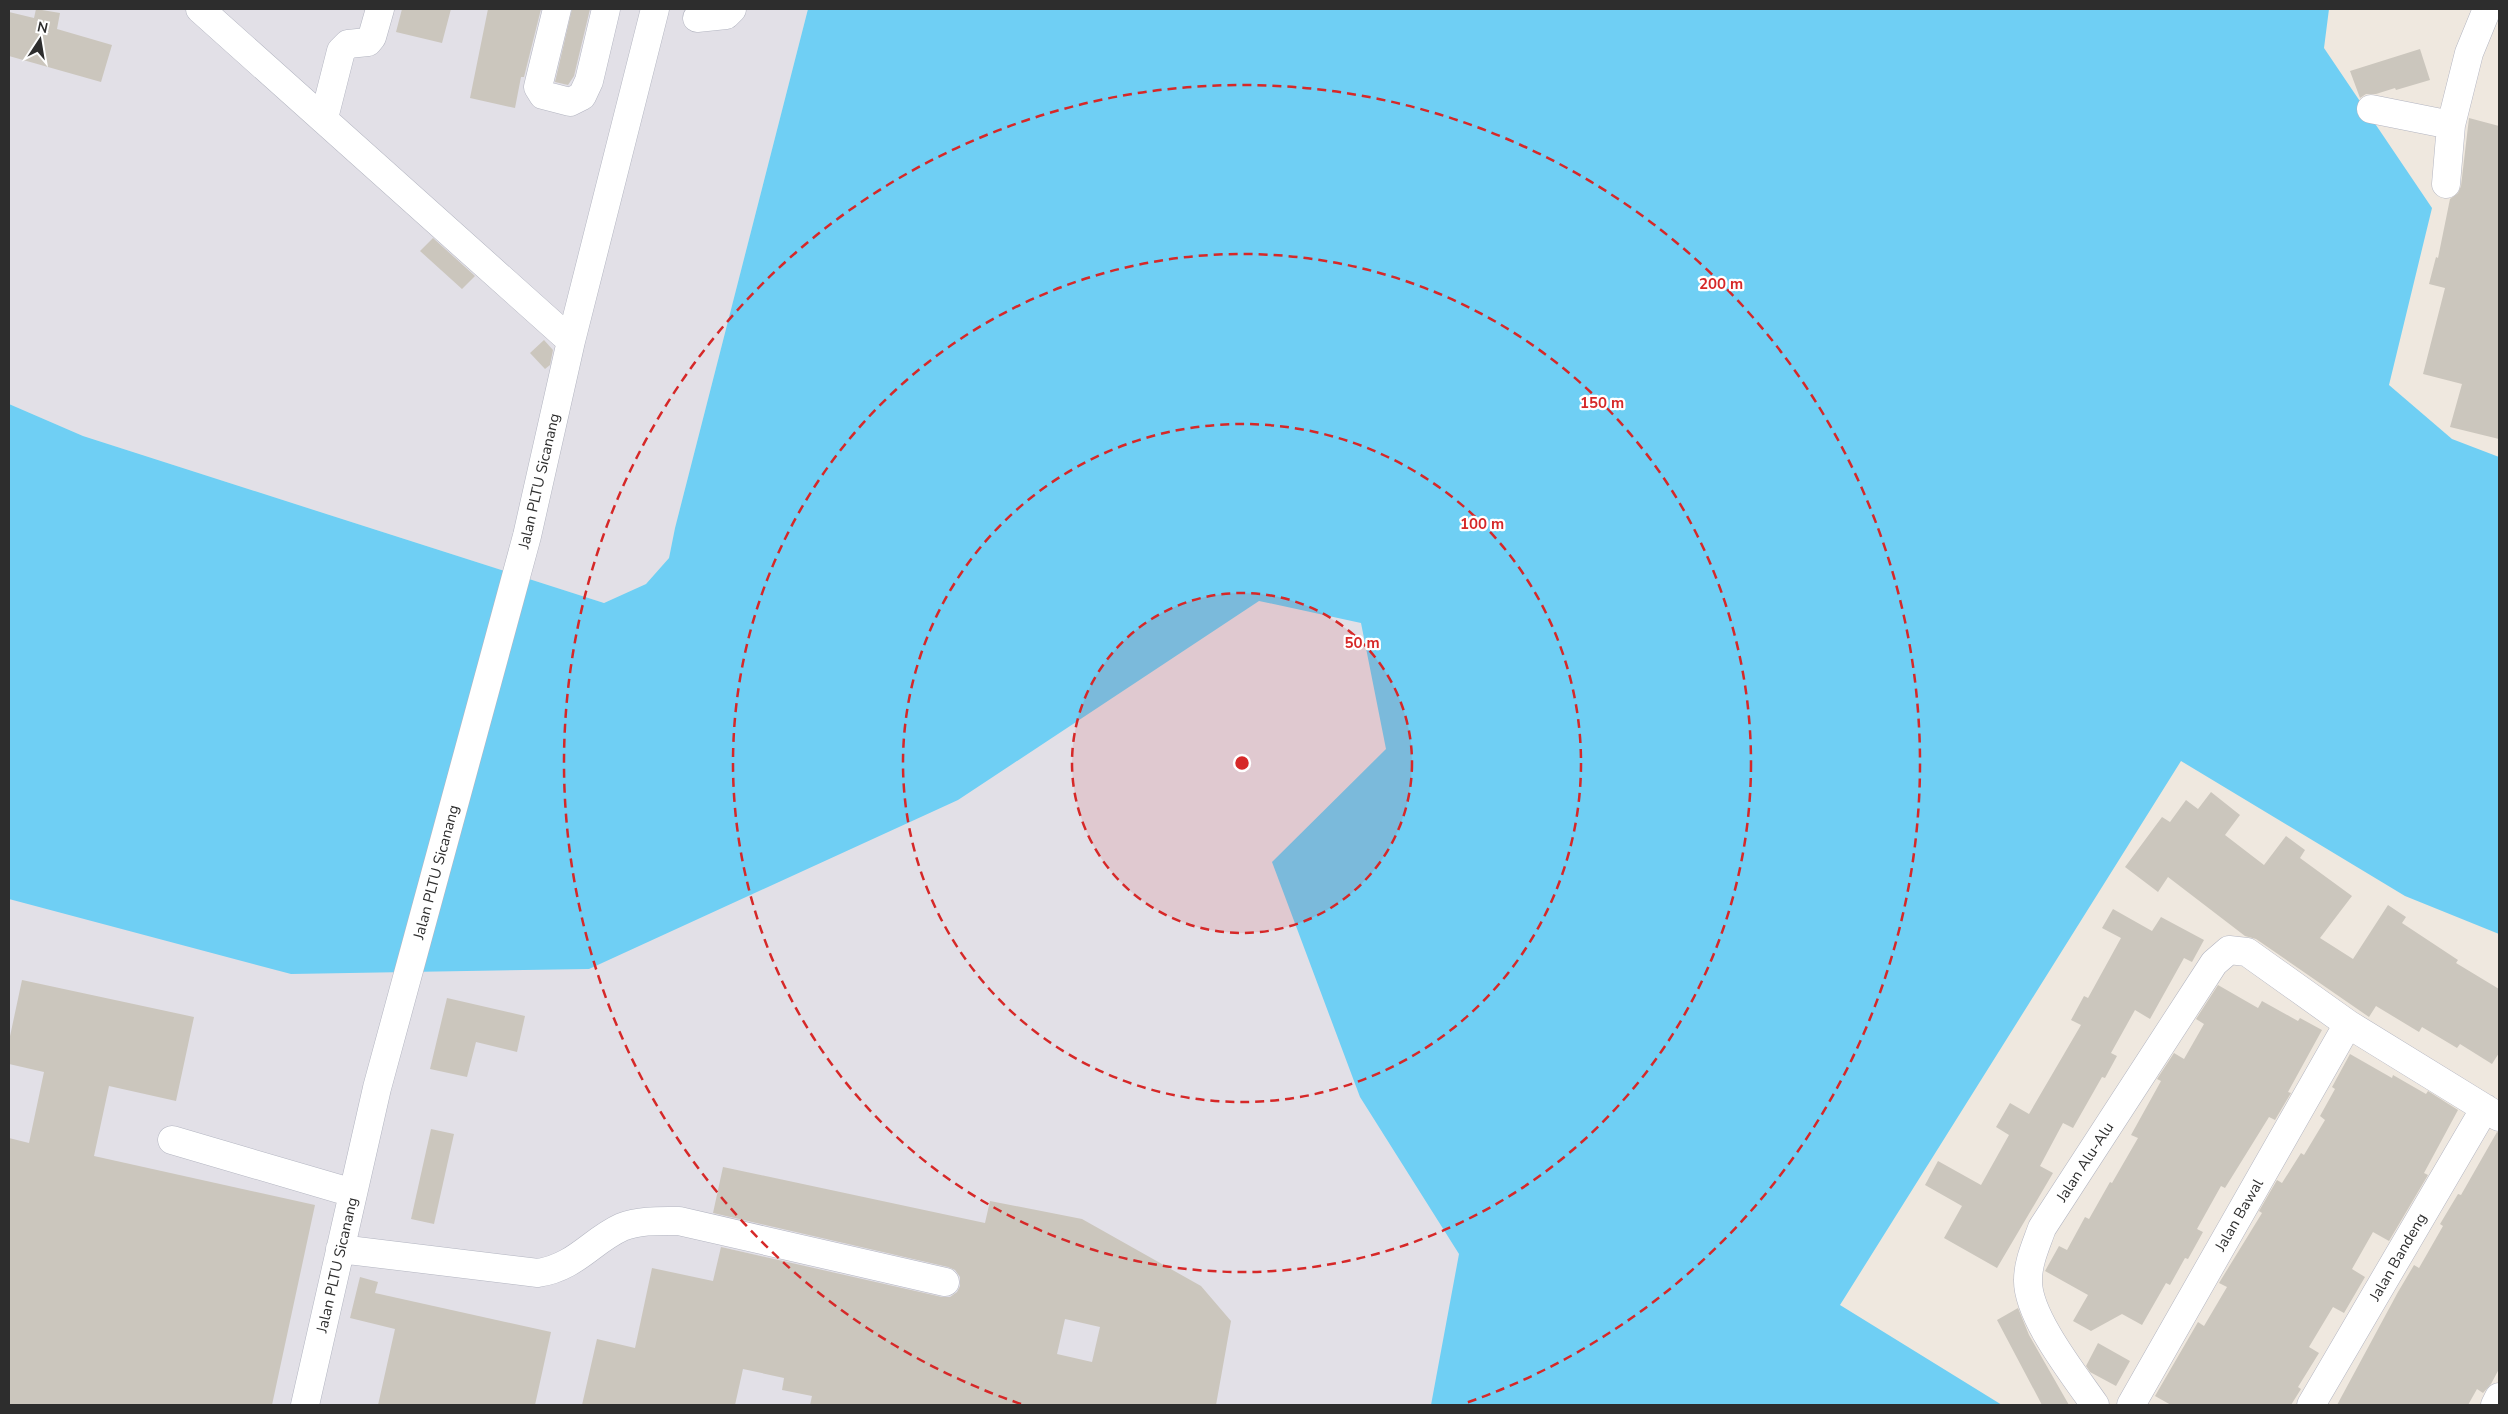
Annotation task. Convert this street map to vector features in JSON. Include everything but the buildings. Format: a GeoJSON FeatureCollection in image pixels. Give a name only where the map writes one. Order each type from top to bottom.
{"type":"FeatureCollection","features":[{"type":"Feature","properties":{"kind":"street"},"geometry":{"type":"LineString","coordinates":[[200,9],[571,341]]}},
{"type":"Feature","properties":{"kind":"street"},"geometry":{"type":"LineString","coordinates":[[324,118],[340,51],[348,44],[364,44],[368,42],[372,37],[380,9]]}},
{"type":"Feature","properties":{"kind":"street"},"geometry":{"type":"LineString","coordinates":[[556,9],[538,87],[543,95],[570,102],[582,96],[589,81],[606,9]]}},
{"type":"Feature","properties":{"kind":"street","name":"Jalan PLTU Sicanang"},"geometry":{"type":"LineString","coordinates":[[305,1405],[377,1088],[527,536],[571,341],[655,9]]}},
{"type":"Feature","properties":{"kind":"street"},"geometry":{"type":"LineString","coordinates":[[697,18],[726,15],[732,9]]}},
{"type":"Feature","properties":{"kind":"street"},"geometry":{"type":"LineString","coordinates":[[2446,184],[2451,125],[2468,53],[2488,9]]}},
{"type":"Feature","properties":{"kind":"street"},"geometry":{"type":"LineString","coordinates":[[2371,110],[2451,125]]}},
{"type":"Feature","properties":{"kind":"street","name":"Jalan Alu-Alu"},"geometry":{"type":"LineString","coordinates":[[2095,1405],[2044,1330],[2028,1281],[2032,1255],[2042,1228],[2214,963],[2229,950],[2247,952],[2348,1024]]}},
{"type":"Feature","properties":{"kind":"street"},"geometry":{"type":"LineString","coordinates":[[2348,1024],[2492,1113]]}},
{"type":"Feature","properties":{"kind":"street","name":"Jalan Bawal"},"geometry":{"type":"LineString","coordinates":[[2131,1405],[2348,1024]]}},
{"type":"Feature","properties":{"kind":"street","name":"Jalan Bandeng"},"geometry":{"type":"LineString","coordinates":[[2311,1405],[2492,1113]]}},
{"type":"Feature","properties":{"kind":"street"},"geometry":{"type":"LineString","coordinates":[[172,1140],[353,1193]]}},
{"type":"Feature","properties":{"kind":"street"},"geometry":{"type":"LineString","coordinates":[[340,1250],[538,1273],[554,1271],[568,1264],[622,1227],[649,1221],[679,1221],[945,1282]]}},
{"type":"Feature","properties":{"kind":"street"},"geometry":{"type":"LineString","coordinates":[[2494,1405],[2499,1397]]}},
{"type":"Feature","properties":{"kind":"shaded area"},"geometry":{"type":"Polygon","coordinates":[[[9,9],[808,9],[675,528],[669,558],[646,584],[604,603],[83,436],[9,404],[9,9]]]}},
{"type":"Feature","properties":{"kind":"shaded area"},"geometry":{"type":"Polygon","coordinates":[[[1249,547],[1424,591],[1502,1254],[1458,1405],[9,1405],[9,793],[1249,547]]]}},
{"type":"Feature","properties":{"kind":"water"},"geometry":{"type":"Polygon","coordinates":[[[808,9],[2329,9],[2324,48],[2432,208],[2389,385],[2452,439],[2499,457],[2499,934],[2405,896],[2181,761],[1840,1305],[2002,1405],[1431,1405],[1459,1254],[1360,1097],[1272,862],[1386,749],[1361,623],[1259,601],[958,800],[589,969],[291,974],[9,899],[9,404],[83,436],[604,603],[646,584],[669,558],[675,528],[808,9]]]}}]}
